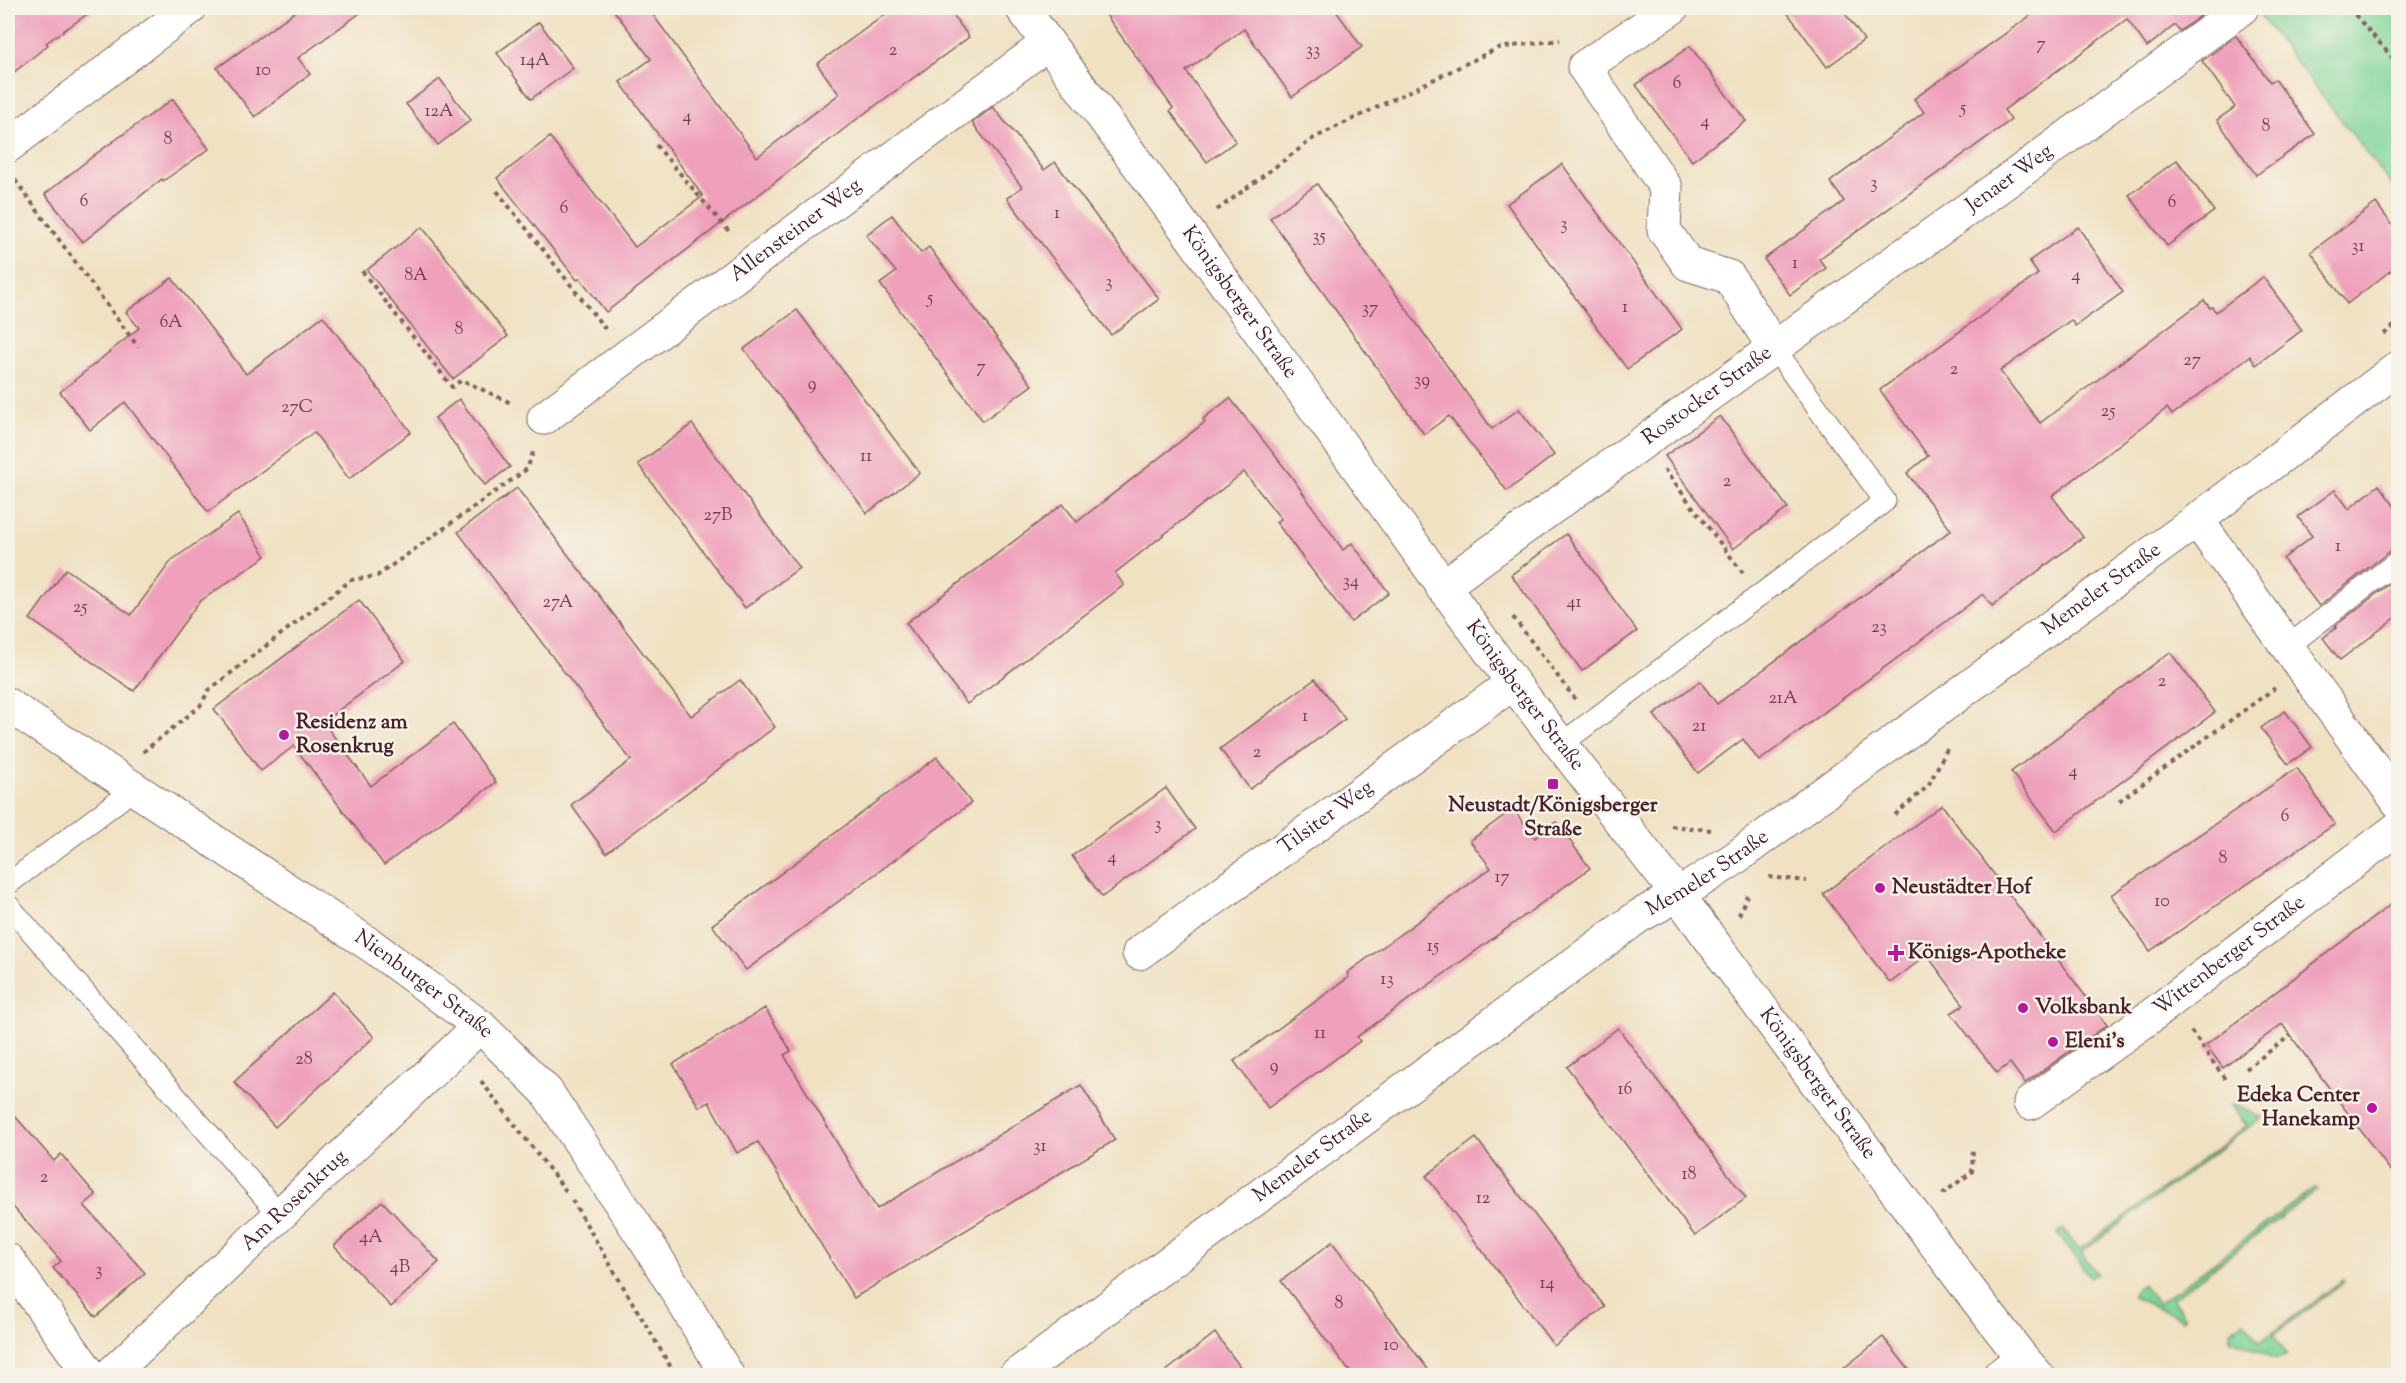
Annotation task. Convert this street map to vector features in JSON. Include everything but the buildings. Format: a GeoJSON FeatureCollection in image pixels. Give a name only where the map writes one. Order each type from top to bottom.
{"type":"FeatureCollection","features":[{"type":"Feature","properties":{"kind":"street"},"geometry":{"type":"LineString","coordinates":[[8,146],[190,8]]}},
{"type":"Feature","properties":{"kind":"street","name":"Königsberger Straße"},"geometry":{"type":"LineString","coordinates":[[1022,8],[1188,232],[1513,683],[1678,895],[1914,1214],[2020,1370]]}},
{"type":"Feature","properties":{"kind":"street","name":"Rostocker Straße"},"geometry":{"type":"LineString","coordinates":[[1442,587],[1774,348],[1729,277],[1688,264],[1664,230],[1666,188],[1584,67],[1672,8]]}},
{"type":"Feature","properties":{"kind":"street","name":"Jenaer Weg"},"geometry":{"type":"LineString","coordinates":[[1774,348],[2021,171],[2242,8]]}},
{"type":"Feature","properties":{"kind":"street","name":"Allensteiner Weg"},"geometry":{"type":"LineString","coordinates":[[544,418],[756,263],[1048,43]]}},
{"type":"Feature","properties":{"kind":"street","name":"Memeler Straße"},"geometry":{"type":"LineString","coordinates":[[1015,1376],[1639,916],[1678,895],[1731,861],[2197,520],[2398,368]]}},
{"type":"Feature","properties":{"kind":"street"},"geometry":{"type":"LineString","coordinates":[[2197,520],[2398,802]]}},
{"type":"Feature","properties":{"kind":"street","name":"Tilsiter Weg"},"geometry":{"type":"LineString","coordinates":[[1139,953],[1513,683]]}},
{"type":"Feature","properties":{"kind":"street","name":"Nienburger Straße"},"geometry":{"type":"LineString","coordinates":[[10,712],[124,782],[372,946],[480,1026],[546,1091],[653,1252],[728,1376]]}},
{"type":"Feature","properties":{"kind":"street","name":"Wittenberger Straße"},"geometry":{"type":"LineString","coordinates":[[2030,1103],[2398,828]]}},
{"type":"Feature","properties":{"kind":"street","name":"Am Rosenkrug"},"geometry":{"type":"LineString","coordinates":[[109,1376],[480,1026]]}},
{"type":"Feature","properties":{"kind":"street"},"geometry":{"type":"LineString","coordinates":[[8,1260],[91,1376]]}},
{"type":"Feature","properties":{"kind":"lane"},"geometry":{"type":"LineString","coordinates":[[1560,745],[1885,501],[1774,348]]}},
{"type":"Feature","properties":{"kind":"lane"},"geometry":{"type":"LineString","coordinates":[[2295,657],[2398,561]]}},
{"type":"Feature","properties":{"kind":"lane"},"geometry":{"type":"LineString","coordinates":[[8,884],[124,782]]}},
{"type":"Feature","properties":{"kind":"lane"},"geometry":{"type":"LineString","coordinates":[[8,905],[280,1215]]}},
{"type":"Feature","properties":{"kind":"path"},"geometry":{"type":"LineString","coordinates":[[2349,8],[2398,64]]}},
{"type":"Feature","properties":{"kind":"path"},"geometry":{"type":"LineString","coordinates":[[1188,232],[1314,138],[1498,48],[1569,39]]}},
{"type":"Feature","properties":{"kind":"path"},"geometry":{"type":"LineString","coordinates":[[656,145],[756,263]]}},
{"type":"Feature","properties":{"kind":"path"},"geometry":{"type":"LineString","coordinates":[[14,179],[138,347]]}},
{"type":"Feature","properties":{"kind":"path"},"geometry":{"type":"LineString","coordinates":[[497,191],[627,358]]}},
{"type":"Feature","properties":{"kind":"path"},"geometry":{"type":"LineString","coordinates":[[124,782],[200,706],[209,690],[351,580],[376,576],[527,469],[544,418],[462,380],[452,387],[362,271]]}},
{"type":"Feature","properties":{"kind":"path"},"geometry":{"type":"LineString","coordinates":[[1644,442],[1759,595]]}},
{"type":"Feature","properties":{"kind":"path"},"geometry":{"type":"LineString","coordinates":[[1508,611],[1592,721]]}},
{"type":"Feature","properties":{"kind":"path"},"geometry":{"type":"LineString","coordinates":[[2119,801],[2295,657]]}},
{"type":"Feature","properties":{"kind":"path"},"geometry":{"type":"LineString","coordinates":[[1895,815],[1928,786],[1952,740]]}},
{"type":"Feature","properties":{"kind":"path"},"geometry":{"type":"LineString","coordinates":[[1766,877],[1807,882]]}},
{"type":"Feature","properties":{"kind":"path"},"geometry":{"type":"LineString","coordinates":[[2169,1001],[2227,1082]]}},
{"type":"Feature","properties":{"kind":"path"},"geometry":{"type":"LineString","coordinates":[[2246,1069],[2291,1035]]}},
{"type":"Feature","properties":{"kind":"path"},"geometry":{"type":"LineString","coordinates":[[457,1049],[569,1194],[676,1376]]}},
{"type":"Feature","properties":{"kind":"path"},"geometry":{"type":"LineString","coordinates":[[1914,1214],[1972,1172],[1973,1147]]}},
{"type":"Feature","properties":{"kind":"green space"},"geometry":{"type":"Polygon","coordinates":[[[2254,8],[2395,8],[2398,12],[2398,193],[2254,8]]]}},
{"type":"Feature","properties":{"kind":"green space"},"geometry":{"type":"Polygon","coordinates":[[[2231,1105],[2242,1107],[2262,1117],[2081,1253],[2097,1274],[2090,1277],[2058,1234],[2059,1232],[2063,1229],[2079,1250],[2238,1133],[2247,1125],[2231,1105]]]}},
{"type":"Feature","properties":{"kind":"green space"},"geometry":{"type":"Polygon","coordinates":[[[2314,1188],[2317,1190],[2172,1299],[2185,1317],[2183,1319],[2133,1297],[2133,1291],[2143,1284],[2158,1304],[2314,1188]]]}},
{"type":"Feature","properties":{"kind":"green space"},"geometry":{"type":"Polygon","coordinates":[[[2343,1280],[2344,1282],[2273,1335],[2287,1355],[2277,1359],[2230,1339],[2230,1331],[2244,1321],[2260,1342],[2343,1280]]]}},
{"type":"Feature","properties":{"kind":"place","name":"Residenz am Rosenkrug"},"geometry":{"type":"Point","coordinates":[284,735]}},
{"type":"Feature","properties":{"kind":"place","name":"Neustadt/Königsberger Straße"},"geometry":{"type":"Point","coordinates":[1553,784]}},
{"type":"Feature","properties":{"kind":"place","name":"Neustädter Hof"},"geometry":{"type":"Point","coordinates":[1880,888]}},
{"type":"Feature","properties":{"kind":"place","name":"Königs-Apotheke"},"geometry":{"type":"Point","coordinates":[1896,953]}},
{"type":"Feature","properties":{"kind":"place","name":"Volksbank"},"geometry":{"type":"Point","coordinates":[2023,1008]}},
{"type":"Feature","properties":{"kind":"place","name":"Eleni's"},"geometry":{"type":"Point","coordinates":[2053,1042]}},
{"type":"Feature","properties":{"kind":"place","name":"Edeka Center Hanekamp"},"geometry":{"type":"Point","coordinates":[2372,1108]}}]}
